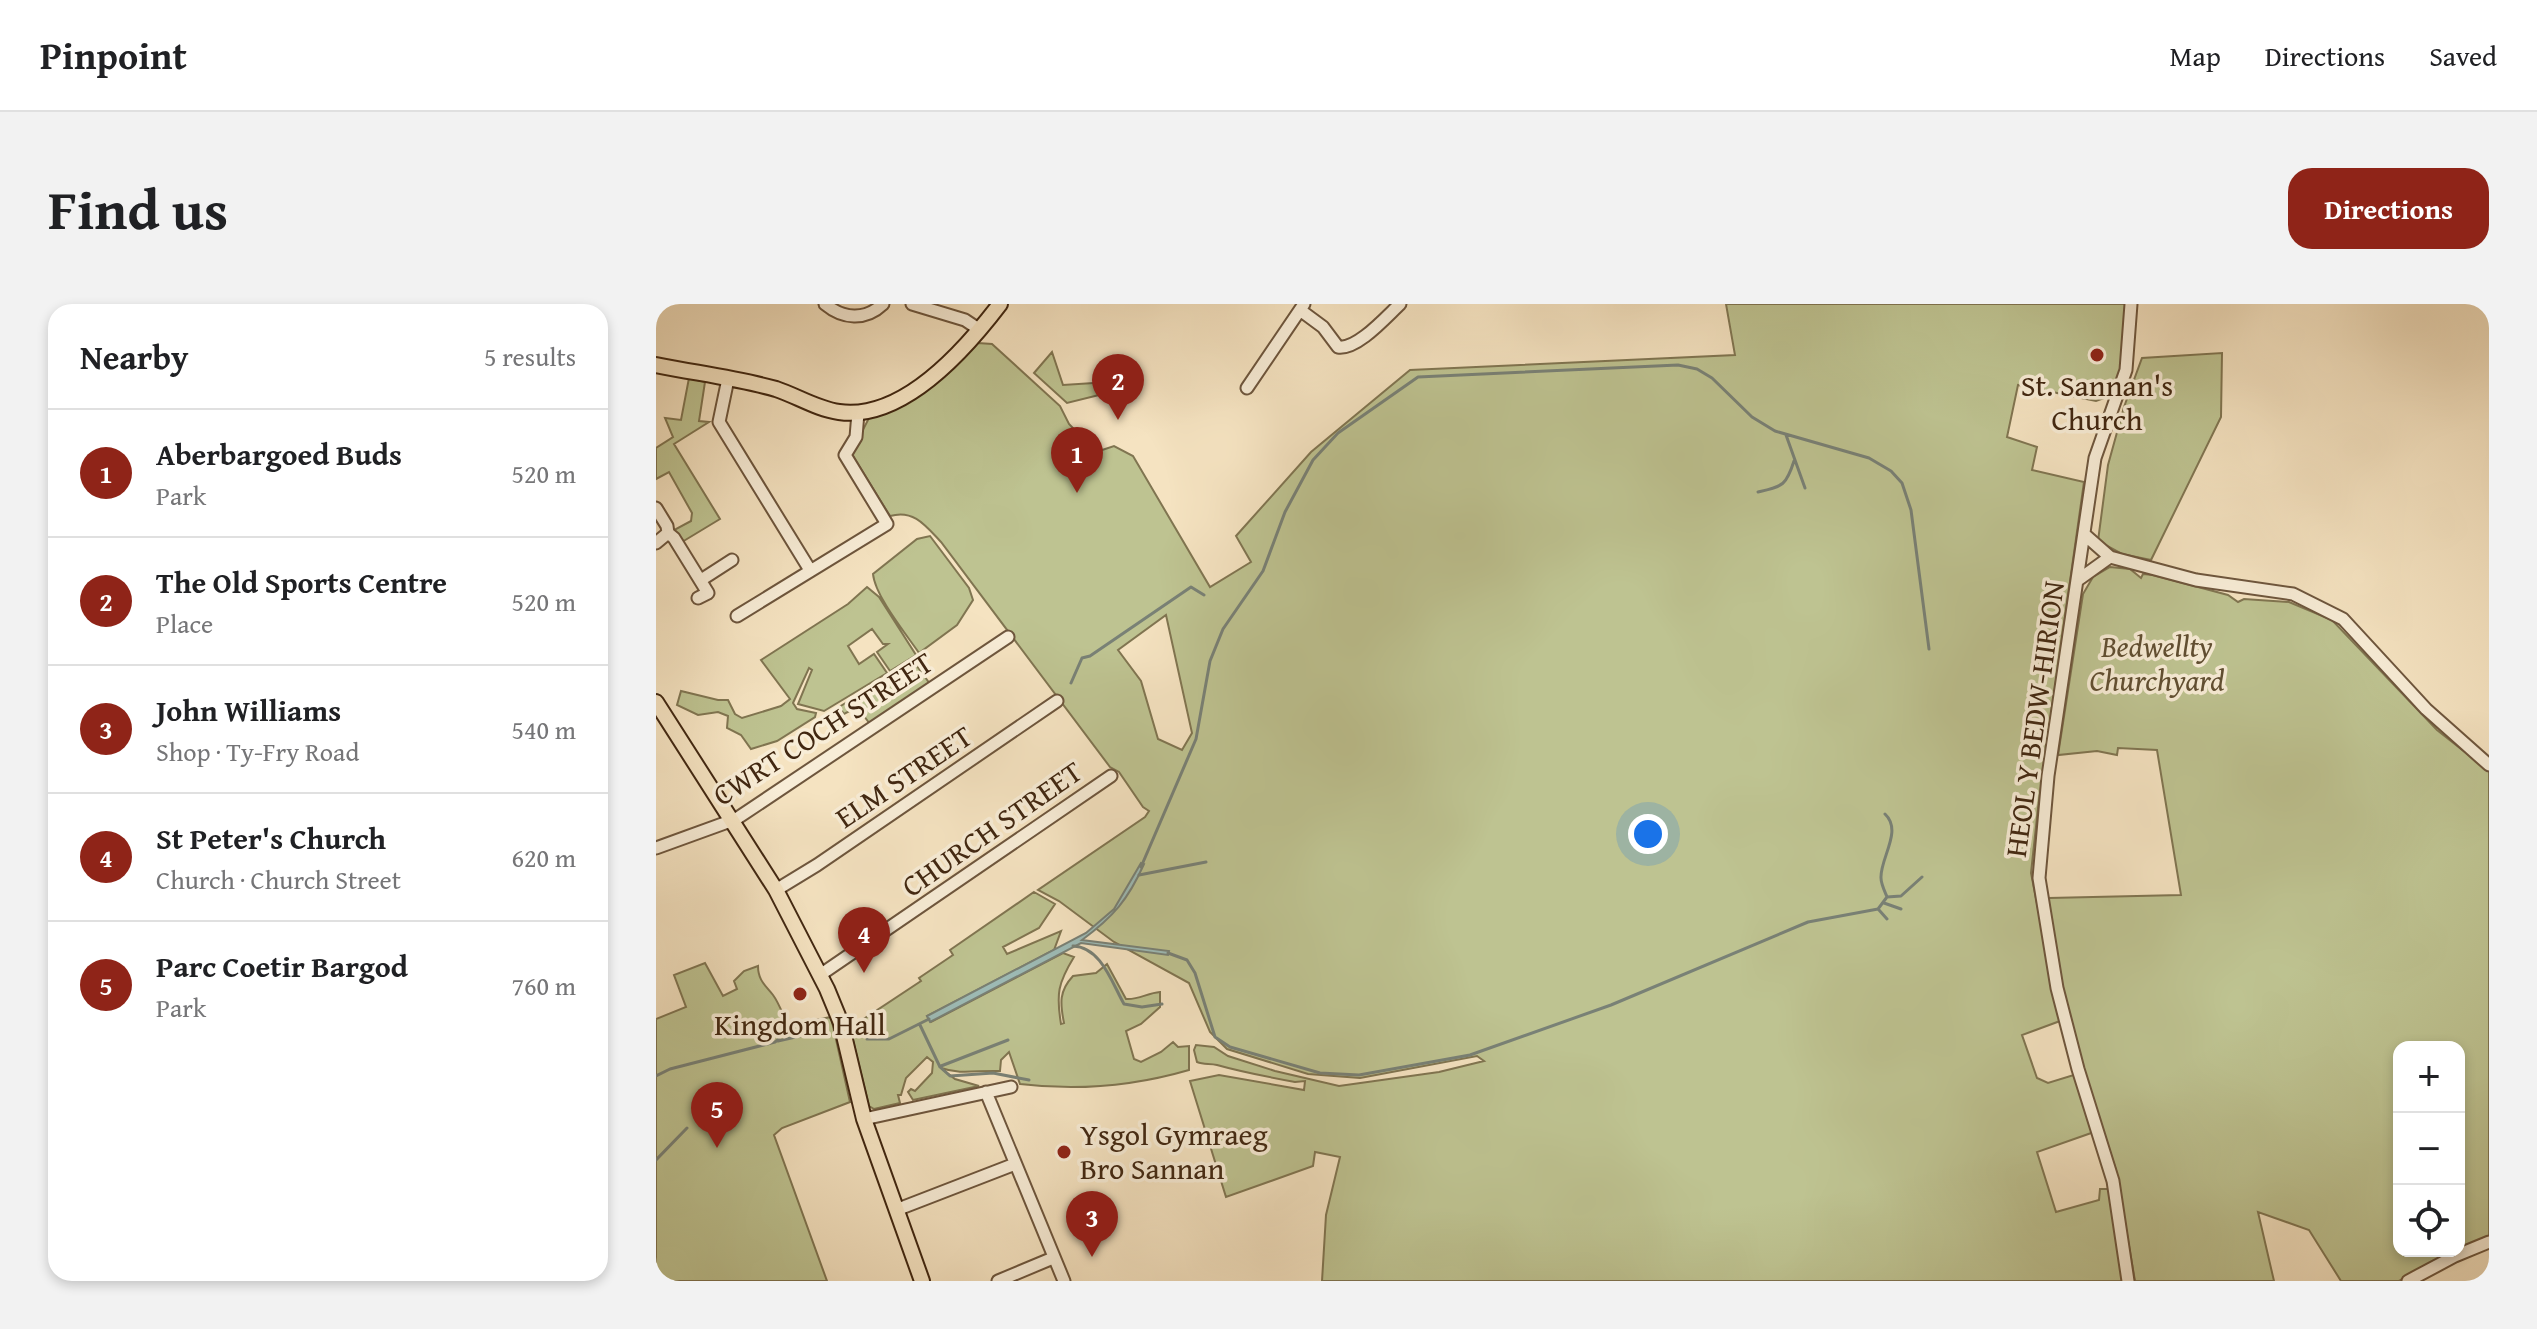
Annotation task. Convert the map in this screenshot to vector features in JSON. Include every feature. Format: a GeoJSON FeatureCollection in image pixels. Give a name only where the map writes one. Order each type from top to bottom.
{"type":"FeatureCollection","features":[{"type":"Feature","properties":{"kind":"main road"},"geometry":{"type":"LineString","coordinates":[[656,365],[776,389],[838,412],[877,410],[912,392],[942,369],[1000,304]]}},
{"type":"Feature","properties":{"kind":"main road"},"geometry":{"type":"LineString","coordinates":[[658,711],[776,890],[820,975],[841,1023],[864,1119],[922,1281]]}},
{"type":"Feature","properties":{"kind":"street"},"geometry":{"type":"LineString","coordinates":[[825,304],[835,312],[859,317],[883,304]]}},
{"type":"Feature","properties":{"kind":"street"},"geometry":{"type":"LineString","coordinates":[[912,304],[965,320],[980,330]]}},
{"type":"Feature","properties":{"kind":"street"},"geometry":{"type":"LineString","coordinates":[[1247,388],[1302,307],[1338,347],[1344,348],[1361,339],[1400,304]]}},
{"type":"Feature","properties":{"kind":"street","name":"HEOL Y BEDW-HIRION"},"geometry":{"type":"LineString","coordinates":[[2128,1281],[2113,1181],[2078,1069],[2057,988],[2039,878],[2048,776],[2098,443],[2126,370],[2131,304]]}},
{"type":"Feature","properties":{"kind":"street"},"geometry":{"type":"LineString","coordinates":[[728,379],[719,422],[810,570]]}},
{"type":"Feature","properties":{"kind":"street"},"geometry":{"type":"LineString","coordinates":[[737,616],[887,524],[845,455],[856,437],[858,413]]}},
{"type":"Feature","properties":{"kind":"street"},"geometry":{"type":"LineString","coordinates":[[656,508],[668,533],[708,593],[698,598]]}},
{"type":"Feature","properties":{"kind":"street"},"geometry":{"type":"LineString","coordinates":[[656,543],[668,533]]}},
{"type":"Feature","properties":{"kind":"street"},"geometry":{"type":"LineString","coordinates":[[2085,535],[2110,557],[2205,582],[2293,594],[2343,619],[2426,709],[2489,765]]}},
{"type":"Feature","properties":{"kind":"street"},"geometry":{"type":"LineString","coordinates":[[2078,580],[2110,557]]}},
{"type":"Feature","properties":{"kind":"street"},"geometry":{"type":"LineString","coordinates":[[701,580],[732,560]]}},
{"type":"Feature","properties":{"kind":"street","name":"CWRT COCH STREET"},"geometry":{"type":"LineString","coordinates":[[656,848],[732,821],[1008,637]]}},
{"type":"Feature","properties":{"kind":"street","name":"ELM STREET"},"geometry":{"type":"LineString","coordinates":[[776,890],[1057,701]]}},
{"type":"Feature","properties":{"kind":"street","name":"CHURCH STREET"},"geometry":{"type":"LineString","coordinates":[[820,975],[1111,776]]}},
{"type":"Feature","properties":{"kind":"street"},"geometry":{"type":"LineString","coordinates":[[864,1119],[1011,1087]]}},
{"type":"Feature","properties":{"kind":"street"},"geometry":{"type":"LineString","coordinates":[[986,1092],[1064,1281]]}},
{"type":"Feature","properties":{"kind":"street"},"geometry":{"type":"LineString","coordinates":[[896,1210],[1015,1164]]}},
{"type":"Feature","properties":{"kind":"street"},"geometry":{"type":"LineString","coordinates":[[2408,1281],[2489,1242]]}},
{"type":"Feature","properties":{"kind":"street"},"geometry":{"type":"LineString","coordinates":[[998,1281],[1053,1258]]}},
{"type":"Feature","properties":{"kind":"green space"},"geometry":{"type":"Polygon","coordinates":[[[1726,304],[2127,304],[2122,363],[2110,396],[2096,401],[2018,385],[2007,437],[2037,447],[2032,470],[2084,482],[2031,873],[2060,1021],[2022,1035],[2037,1078],[2048,1083],[2077,1074],[2094,1132],[2037,1152],[2056,1212],[2099,1200],[2100,1189],[2111,1189],[2123,1281],[1322,1281],[1326,1215],[1340,1157],[1315,1152],[1313,1166],[1226,1197],[1190,1081],[1219,1075],[1304,1090],[1305,1081],[1295,1082],[1200,1063],[1194,1050],[1196,1045],[1214,1047],[1228,1056],[1275,1071],[1339,1086],[1439,1072],[1484,1061],[1477,1056],[1360,1078],[1308,1074],[1227,1049],[1210,1032],[1189,983],[1114,942],[1059,901],[1038,890],[1145,817],[1149,811],[1119,772],[1110,767],[941,542],[913,517],[890,516],[851,453],[869,418],[900,406],[928,388],[978,343],[992,344],[1060,406],[1069,424],[1096,452],[1114,446],[1133,456],[1210,587],[1251,562],[1236,536],[1311,452],[1410,370],[1735,355],[1726,304]],[[1166,615],[1118,650],[1141,681],[1158,739],[1182,750],[1192,733],[1166,615]]]}},
{"type":"Feature","properties":{"kind":"green space"},"geometry":{"type":"Polygon","coordinates":[[[1052,352],[1063,385],[1126,381],[1115,391],[1067,403],[1034,373],[1052,352]]]}},
{"type":"Feature","properties":{"kind":"green space","name":"Bedwellty Churchyard"},"geometry":{"type":"Polygon","coordinates":[[[2222,353],[2221,417],[2151,560],[2122,554],[2098,541],[2108,465],[2142,358],[2222,353]]]}},
{"type":"Feature","properties":{"kind":"green space"},"geometry":{"type":"Polygon","coordinates":[[[689,378],[705,382],[699,421],[709,422],[674,444],[720,519],[682,542],[674,530],[691,521],[692,513],[669,472],[656,479],[656,448],[673,437],[665,418],[681,420],[689,378]]]}},
{"type":"Feature","properties":{"kind":"green space"},"geometry":{"type":"Polygon","coordinates":[[[930,536],[969,588],[973,600],[957,625],[919,653],[885,604],[873,574],[917,539],[930,536]]]}},
{"type":"Feature","properties":{"kind":"green space"},"geometry":{"type":"Polygon","coordinates":[[[2110,567],[2130,569],[2141,578],[2143,574],[2153,575],[2228,595],[2238,602],[2244,599],[2289,602],[2332,620],[2437,730],[2489,771],[2489,1240],[2465,1245],[2465,1041],[2393,1041],[2393,1257],[2445,1257],[2399,1281],[2341,1281],[2309,1230],[2258,1212],[2274,1281],[2135,1281],[2116,1170],[2074,1040],[2056,959],[2048,903],[2049,898],[2181,895],[2157,750],[2118,748],[2117,755],[2097,751],[2058,755],[2083,594],[2093,577],[2110,567]]]}},
{"type":"Feature","properties":{"kind":"green space"},"geometry":{"type":"Polygon","coordinates":[[[867,587],[879,597],[916,655],[890,671],[877,652],[888,644],[883,644],[872,629],[848,646],[859,664],[874,654],[887,673],[824,711],[798,704],[812,670],[809,668],[793,703],[797,709],[816,713],[815,717],[777,741],[751,749],[741,735],[727,728],[728,716],[718,712],[698,715],[677,705],[681,691],[728,700],[735,714],[742,718],[781,706],[790,699],[761,660],[848,604],[867,587]]]}},
{"type":"Feature","properties":{"kind":"green space"},"geometry":{"type":"Polygon","coordinates":[[[914,662],[930,684],[870,724],[857,707],[844,714],[839,707],[914,662]]]}},
{"type":"Feature","properties":{"kind":"green space"},"geometry":{"type":"Polygon","coordinates":[[[1034,892],[1055,904],[1039,928],[1003,947],[1007,954],[1061,931],[1054,950],[927,1016],[931,1022],[1063,953],[1074,957],[1060,989],[1061,1024],[1064,1023],[1062,998],[1068,982],[1073,976],[1096,973],[1107,964],[1126,999],[1160,992],[1160,1007],[1141,1024],[1126,1031],[1134,1059],[1141,1062],[1173,1042],[1178,1047],[1189,1046],[1189,1070],[1105,1086],[1020,1084],[1009,1052],[1001,1060],[1000,1071],[962,1072],[941,1068],[955,1079],[979,1086],[913,1100],[908,1092],[911,1089],[915,1091],[932,1073],[933,1062],[927,1057],[906,1078],[901,1095],[898,1095],[900,1103],[874,1109],[869,1106],[850,1028],[921,981],[919,978],[953,955],[950,950],[1034,892]]]}},
{"type":"Feature","properties":{"kind":"green space"},"geometry":{"type":"Polygon","coordinates":[[[705,963],[723,996],[737,989],[734,981],[744,971],[758,966],[761,979],[775,998],[788,1025],[831,1017],[850,1102],[782,1128],[774,1135],[827,1281],[656,1281],[656,1019],[686,1007],[674,975],[705,963]]]}},
{"type":"Feature","properties":{"kind":"water"},"geometry":{"type":"Polygon","coordinates":[[[1141,863],[1144,864],[1126,898],[1082,940],[1169,951],[1168,955],[1081,943],[930,1022],[927,1016],[1086,933],[1114,909],[1141,863]]]}},
{"type":"Feature","properties":{"kind":"waterway"},"geometry":{"type":"LineString","coordinates":[[1141,867],[1196,739],[1210,661],[1223,629],[1263,571],[1285,512],[1313,460],[1338,433],[1418,377],[1678,365],[1697,369],[1712,378],[1752,417],[1775,431],[1869,458],[1891,471],[1902,483],[1911,510],[1929,649]]}},
{"type":"Feature","properties":{"kind":"waterway"},"geometry":{"type":"LineString","coordinates":[[1786,435],[1805,488]]}},
{"type":"Feature","properties":{"kind":"waterway"},"geometry":{"type":"LineString","coordinates":[[1758,492],[1782,484],[1789,476],[1794,461]]}},
{"type":"Feature","properties":{"kind":"waterway"},"geometry":{"type":"LineString","coordinates":[[1071,683],[1082,658],[1090,656],[1191,587],[1204,595]]}},
{"type":"Feature","properties":{"kind":"waterway"},"geometry":{"type":"LineString","coordinates":[[1168,953],[1187,960],[1195,973],[1215,1037],[1230,1047],[1320,1073],[1359,1075],[1470,1055],[1611,1005],[1808,922],[1878,909],[1887,897],[1881,878],[1892,828],[1885,814]]}},
{"type":"Feature","properties":{"kind":"waterway"},"geometry":{"type":"LineString","coordinates":[[1139,875],[1206,862]]}},
{"type":"Feature","properties":{"kind":"waterway"},"geometry":{"type":"LineString","coordinates":[[1887,897],[1901,896],[1922,877]]}},
{"type":"Feature","properties":{"kind":"waterway"},"geometry":{"type":"LineString","coordinates":[[1884,903],[1901,909]]}},
{"type":"Feature","properties":{"kind":"waterway"},"geometry":{"type":"LineString","coordinates":[[1879,910],[1887,919]]}},
{"type":"Feature","properties":{"kind":"waterway"},"geometry":{"type":"LineString","coordinates":[[1073,946],[1083,948],[1098,959],[1124,1004],[1142,1007],[1162,1004]]}},
{"type":"Feature","properties":{"kind":"waterway"},"geometry":{"type":"LineString","coordinates":[[867,1039],[889,1039],[929,1019]]}},
{"type":"Feature","properties":{"kind":"waterway"},"geometry":{"type":"LineString","coordinates":[[920,1025],[940,1067],[950,1076],[993,1073],[1029,1080]]}},
{"type":"Feature","properties":{"kind":"waterway"},"geometry":{"type":"LineString","coordinates":[[778,1041],[826,1030]]}},
{"type":"Feature","properties":{"kind":"waterway"},"geometry":{"type":"LineString","coordinates":[[656,1076],[670,1069],[779,1039]]}},
{"type":"Feature","properties":{"kind":"waterway"},"geometry":{"type":"LineString","coordinates":[[941,1066],[1008,1040]]}},
{"type":"Feature","properties":{"kind":"waterway"},"geometry":{"type":"LineString","coordinates":[[656,1160],[687,1128]]}},
{"type":"Feature","properties":{"kind":"place","name":"St. Sannan's Church"},"geometry":{"type":"Point","coordinates":[2097,355]}},
{"type":"Feature","properties":{"kind":"place","name":"The Old Sports Centre"},"geometry":{"type":"Point","coordinates":[1118,420]}},
{"type":"Feature","properties":{"kind":"place","name":"Aberbargoed Buds"},"geometry":{"type":"Point","coordinates":[1077,493]}},
{"type":"Feature","properties":{"kind":"place","name":"St Peter's Church"},"geometry":{"type":"Point","coordinates":[864,973]}},
{"type":"Feature","properties":{"kind":"place","name":"Kingdom Hall"},"geometry":{"type":"Point","coordinates":[800,994]}},
{"type":"Feature","properties":{"kind":"place","name":"Parc Coetir Bargod"},"geometry":{"type":"Point","coordinates":[717,1148]}},
{"type":"Feature","properties":{"kind":"place","name":"Ysgol Gymraeg Bro Sannan"},"geometry":{"type":"Point","coordinates":[1064,1152]}},
{"type":"Feature","properties":{"kind":"place","name":"John Williams"},"geometry":{"type":"Point","coordinates":[1092,1257]}}]}
